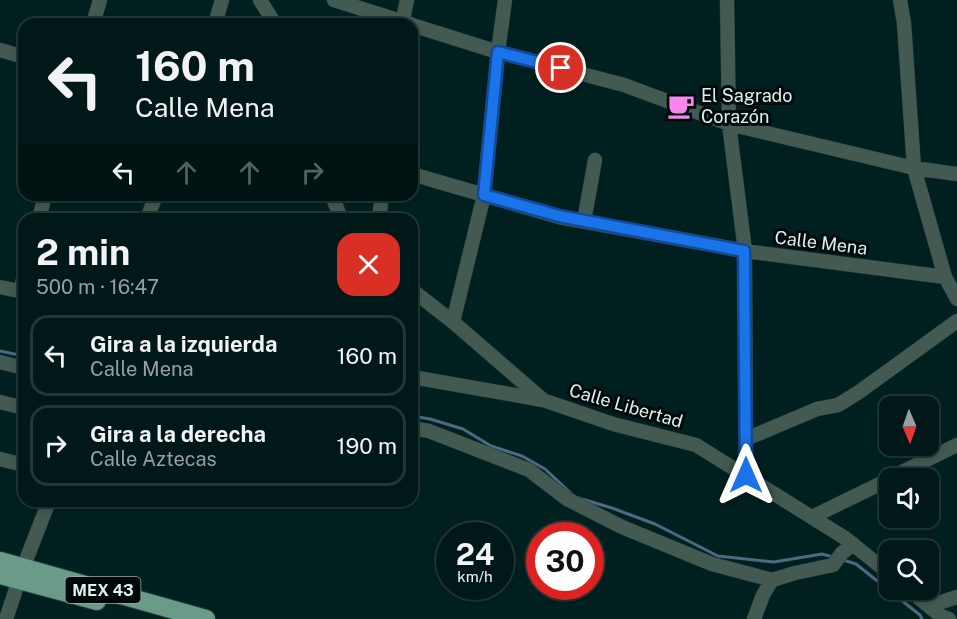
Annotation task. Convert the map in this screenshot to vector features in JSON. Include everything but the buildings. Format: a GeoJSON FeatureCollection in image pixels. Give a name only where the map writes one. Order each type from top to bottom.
{"type":"FeatureCollection","features":[{"type":"Feature","properties":{"kind":"main road","name":"MEX 43"},"geometry":{"type":"LineString","coordinates":[[0,561],[21,574],[167,619]]}},
{"type":"Feature","properties":{"kind":"main road","name":"MEX 43"},"geometry":{"type":"LineString","coordinates":[[0,575],[21,574],[206,619]]}},
{"type":"Feature","properties":{"kind":"street"},"geometry":{"type":"LineString","coordinates":[[95,18],[100,0]]}},
{"type":"Feature","properties":{"kind":"street"},"geometry":{"type":"LineString","coordinates":[[216,18],[222,0]]}},
{"type":"Feature","properties":{"kind":"street"},"geometry":{"type":"LineString","coordinates":[[261,0],[272,18]]}},
{"type":"Feature","properties":{"kind":"street"},"geometry":{"type":"LineString","coordinates":[[334,0],[389,18]]}},
{"type":"Feature","properties":{"kind":"street"},"geometry":{"type":"LineString","coordinates":[[407,0],[407,18]]}},
{"type":"Feature","properties":{"kind":"street"},"geometry":{"type":"LineString","coordinates":[[453,322],[484,195],[505,0]]}},
{"type":"Feature","properties":{"kind":"street"},"geometry":{"type":"LineString","coordinates":[[727,0],[729,123],[744,251],[746,475]]}},
{"type":"Feature","properties":{"kind":"street"},"geometry":{"type":"LineString","coordinates":[[900,0],[904,23],[914,168],[945,277],[957,299]]}},
{"type":"Feature","properties":{"kind":"street"},"geometry":{"type":"LineString","coordinates":[[418,27],[498,52],[624,85],[729,123],[914,168],[957,174]]}},
{"type":"Feature","properties":{"kind":"street"},"geometry":{"type":"LineString","coordinates":[[0,50],[18,55]]}},
{"type":"Feature","properties":{"kind":"street"},"geometry":{"type":"LineString","coordinates":[[584,221],[595,160]]}},
{"type":"Feature","properties":{"kind":"street","name":"Calle Mena"},"geometry":{"type":"LineString","coordinates":[[418,176],[584,221],[744,251],[945,277]]}},
{"type":"Feature","properties":{"kind":"street"},"geometry":{"type":"LineString","coordinates":[[0,287],[18,291]]}},
{"type":"Feature","properties":{"kind":"street"},"geometry":{"type":"LineString","coordinates":[[418,295],[543,400]]}},
{"type":"Feature","properties":{"kind":"street"},"geometry":{"type":"LineString","coordinates":[[746,439],[817,409],[838,405],[957,321]]}},
{"type":"Feature","properties":{"kind":"street"},"geometry":{"type":"LineString","coordinates":[[0,362],[18,366]]}},
{"type":"Feature","properties":{"kind":"street","name":"Calle Libertad"},"geometry":{"type":"LineString","coordinates":[[418,378],[543,400],[613,424],[696,445],[812,517],[847,548],[879,567]]}},
{"type":"Feature","properties":{"kind":"street"},"geometry":{"type":"LineString","coordinates":[[0,402],[18,406]]}},
{"type":"Feature","properties":{"kind":"street"},"geometry":{"type":"LineString","coordinates":[[418,429],[429,431],[529,470],[567,499],[622,527],[712,564],[772,580],[833,565],[847,548]]}},
{"type":"Feature","properties":{"kind":"street"},"geometry":{"type":"LineString","coordinates":[[912,468],[955,449]]}},
{"type":"Feature","properties":{"kind":"street"},"geometry":{"type":"LineString","coordinates":[[0,459],[18,464]]}},
{"type":"Feature","properties":{"kind":"street"},"geometry":{"type":"LineString","coordinates":[[812,517],[879,484]]}},
{"type":"Feature","properties":{"kind":"street"},"geometry":{"type":"LineString","coordinates":[[2,619],[47,507]]}},
{"type":"Feature","properties":{"kind":"street"},"geometry":{"type":"LineString","coordinates":[[754,619],[763,595],[772,580]]}},
{"type":"Feature","properties":{"kind":"street"},"geometry":{"type":"LineString","coordinates":[[929,606],[957,597]]}},
{"type":"Feature","properties":{"kind":"street"},"geometry":{"type":"LineString","coordinates":[[922,600],[941,616],[949,619]]}},
{"type":"Feature","properties":{"kind":"waterway"},"geometry":{"type":"LineString","coordinates":[[0,351],[18,355]]}},
{"type":"Feature","properties":{"kind":"waterway"},"geometry":{"type":"LineString","coordinates":[[418,417],[463,429],[491,446],[522,456],[545,469],[575,497],[655,524],[718,556],[774,562],[822,554],[833,557]]}},
{"type":"Feature","properties":{"kind":"waterway"},"geometry":{"type":"LineString","coordinates":[[843,560],[856,564],[922,619]]}},
{"type":"Feature","properties":{"kind":"place","name":"El Sagrado Corazón"},"geometry":{"type":"Point","coordinates":[681,106]}},
{"type":"Feature","properties":{"kind":"route"},"geometry":{"type":"LineString","coordinates":[[561,68],[498,52],[484,195],[559,216],[744,251],[746,475]]}}]}
